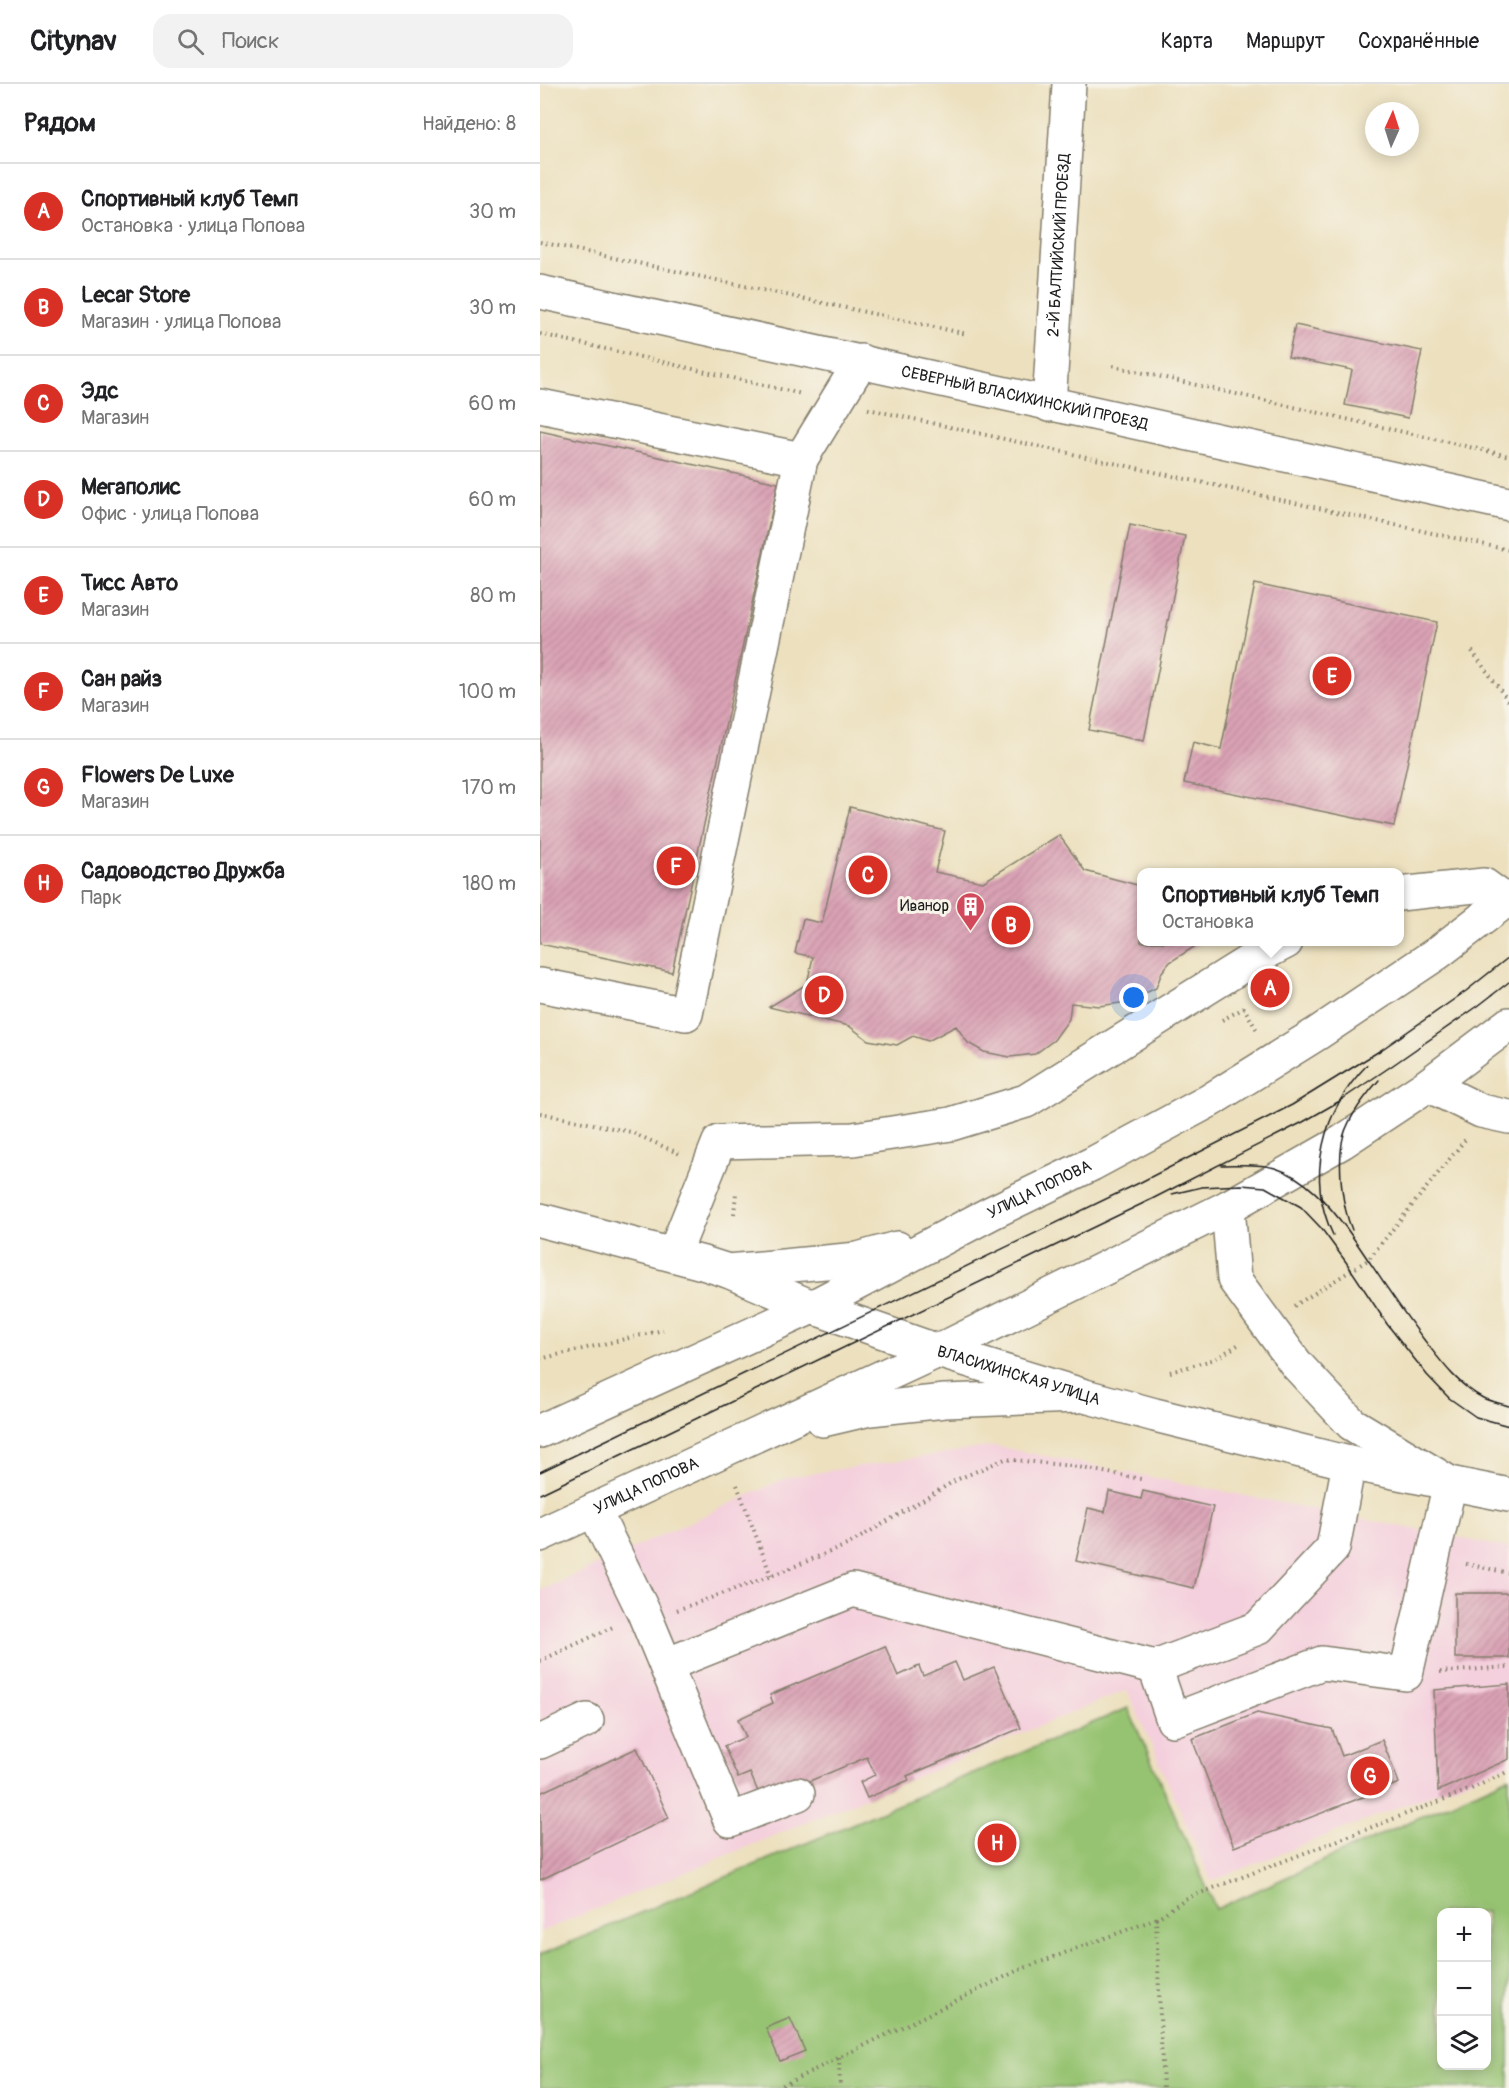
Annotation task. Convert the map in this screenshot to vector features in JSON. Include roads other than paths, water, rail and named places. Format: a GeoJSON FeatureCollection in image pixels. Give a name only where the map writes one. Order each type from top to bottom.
{"type":"FeatureCollection","features":[{"type":"Feature","properties":{"kind":"main road","name":"2-Й БАЛТИЙСКИЙ ПРОЕЗД"},"geometry":{"type":"LineString","coordinates":[[1048,405],[1069,84]]}},
{"type":"Feature","properties":{"kind":"main road","name":"СЕВЕРНЫЙ ВЛАСИХИНСКИЙ ПРОЕЗД"},"geometry":{"type":"LineString","coordinates":[[540,292],[1048,405],[1509,504]]}},
{"type":"Feature","properties":{"kind":"main road"},"geometry":{"type":"LineString","coordinates":[[540,986],[687,1014],[801,459],[861,362]]}},
{"type":"Feature","properties":{"kind":"main road"},"geometry":{"type":"LineString","coordinates":[[540,405],[801,459]]}},
{"type":"Feature","properties":{"kind":"main road"},"geometry":{"type":"LineString","coordinates":[[1404,893],[1484,885],[1507,899]]}},
{"type":"Feature","properties":{"kind":"main road","name":"УЛИЦА ПОПОВА"},"geometry":{"type":"LineString","coordinates":[[540,1431],[812,1307],[991,1213],[1092,1164],[1209,1101],[1318,1033],[1439,952],[1507,899]]}},
{"type":"Feature","properties":{"kind":"main road"},"geometry":{"type":"LineString","coordinates":[[674,1254],[719,1142],[853,1138],[951,1124],[1026,1101],[1252,959],[1278,946]]}},
{"type":"Feature","properties":{"kind":"main road","name":"УЛИЦА ПОПОВА"},"geometry":{"type":"LineString","coordinates":[[540,1535],[938,1351],[1228,1207],[1342,1142],[1428,1085],[1509,1023]]}},
{"type":"Feature","properties":{"kind":"main road"},"geometry":{"type":"LineString","coordinates":[[1428,1085],[1481,1112],[1503,1116]]}},
{"type":"Feature","properties":{"kind":"main road"},"geometry":{"type":"LineString","coordinates":[[1155,1667],[1173,1720],[1322,1663],[1406,1674],[1450,1483],[1352,1424],[1297,1365],[1234,1279],[1228,1207]]}},
{"type":"Feature","properties":{"kind":"main road"},"geometry":{"type":"LineString","coordinates":[[728,1271],[858,1259],[907,1246],[991,1213]]}},
{"type":"Feature","properties":{"kind":"main road","name":"ВЛАСИХИНСКАЯ УЛИЦА"},"geometry":{"type":"LineString","coordinates":[[540,1220],[674,1254],[728,1271],[812,1307],[938,1351],[1155,1416],[1349,1463],[1509,1495]]}},
{"type":"Feature","properties":{"kind":"main road"},"geometry":{"type":"LineString","coordinates":[[748,1438],[870,1409],[945,1401],[1085,1396]]}},
{"type":"Feature","properties":{"kind":"main road"},"geometry":{"type":"LineString","coordinates":[[666,1665],[853,1590],[1155,1667],[1258,1628],[1333,1548],[1349,1463]]}},
{"type":"Feature","properties":{"kind":"main road"},"geometry":{"type":"LineString","coordinates":[[594,1510],[644,1613],[730,1820],[798,1794]]}},
{"type":"Feature","properties":{"kind":"main road"},"geometry":{"type":"LineString","coordinates":[[540,1742],[587,1720]]}},
{"type":"Feature","properties":{"kind":"tram line"},"geometry":{"type":"LineString","coordinates":[[540,1472],[1139,1183],[1292,1105],[1381,1050],[1466,991],[1509,957]]}},
{"type":"Feature","properties":{"kind":"tram line"},"geometry":{"type":"LineString","coordinates":[[540,1494],[1152,1199],[1303,1122],[1338,1102],[1393,1065],[1509,982]]}},
{"type":"Feature","properties":{"kind":"tram line"},"geometry":{"type":"LineString","coordinates":[[1333,1235],[1320,1190],[1323,1145],[1339,1102],[1367,1065]]}},
{"type":"Feature","properties":{"kind":"tram line"},"geometry":{"type":"LineString","coordinates":[[1352,1230],[1342,1187],[1340,1164],[1342,1143],[1351,1118],[1379,1080]]}},
{"type":"Feature","properties":{"kind":"tram line"},"geometry":{"type":"LineString","coordinates":[[1221,1165],[1269,1166],[1286,1172],[1306,1185],[1347,1229],[1415,1327],[1451,1373],[1474,1393],[1489,1401],[1509,1406]]}},
{"type":"Feature","properties":{"kind":"tram line"},"geometry":{"type":"LineString","coordinates":[[1172,1194],[1202,1187],[1241,1185],[1265,1187],[1301,1207],[1321,1228],[1387,1324],[1427,1375],[1449,1398],[1476,1417],[1509,1426]]}},
{"type":"Feature","properties":{"kind":"place","name":"Тисс Авто"},"geometry":{"type":"Point","coordinates":[1332,676]}},
{"type":"Feature","properties":{"kind":"place","name":"Сан райз"},"geometry":{"type":"Point","coordinates":[676,866]}},
{"type":"Feature","properties":{"kind":"place","name":"Эдс"},"geometry":{"type":"Point","coordinates":[868,875]}},
{"type":"Feature","properties":{"kind":"place","name":"Lecar Store"},"geometry":{"type":"Point","coordinates":[1011,925]}},
{"type":"Feature","properties":{"kind":"place","name":"Иванор"},"geometry":{"type":"Point","coordinates":[970,932]}},
{"type":"Feature","properties":{"kind":"place","name":"Спортивный клуб Темп"},"geometry":{"type":"Point","coordinates":[1270,988]}},
{"type":"Feature","properties":{"kind":"place","name":"Мегаполис"},"geometry":{"type":"Point","coordinates":[824,995]}},
{"type":"Feature","properties":{"kind":"place","name":"Flowers De Luxe"},"geometry":{"type":"Point","coordinates":[1370,1776]}},
{"type":"Feature","properties":{"kind":"place","name":"Садоводство Дружба"},"geometry":{"type":"Point","coordinates":[997,1843]}}]}
